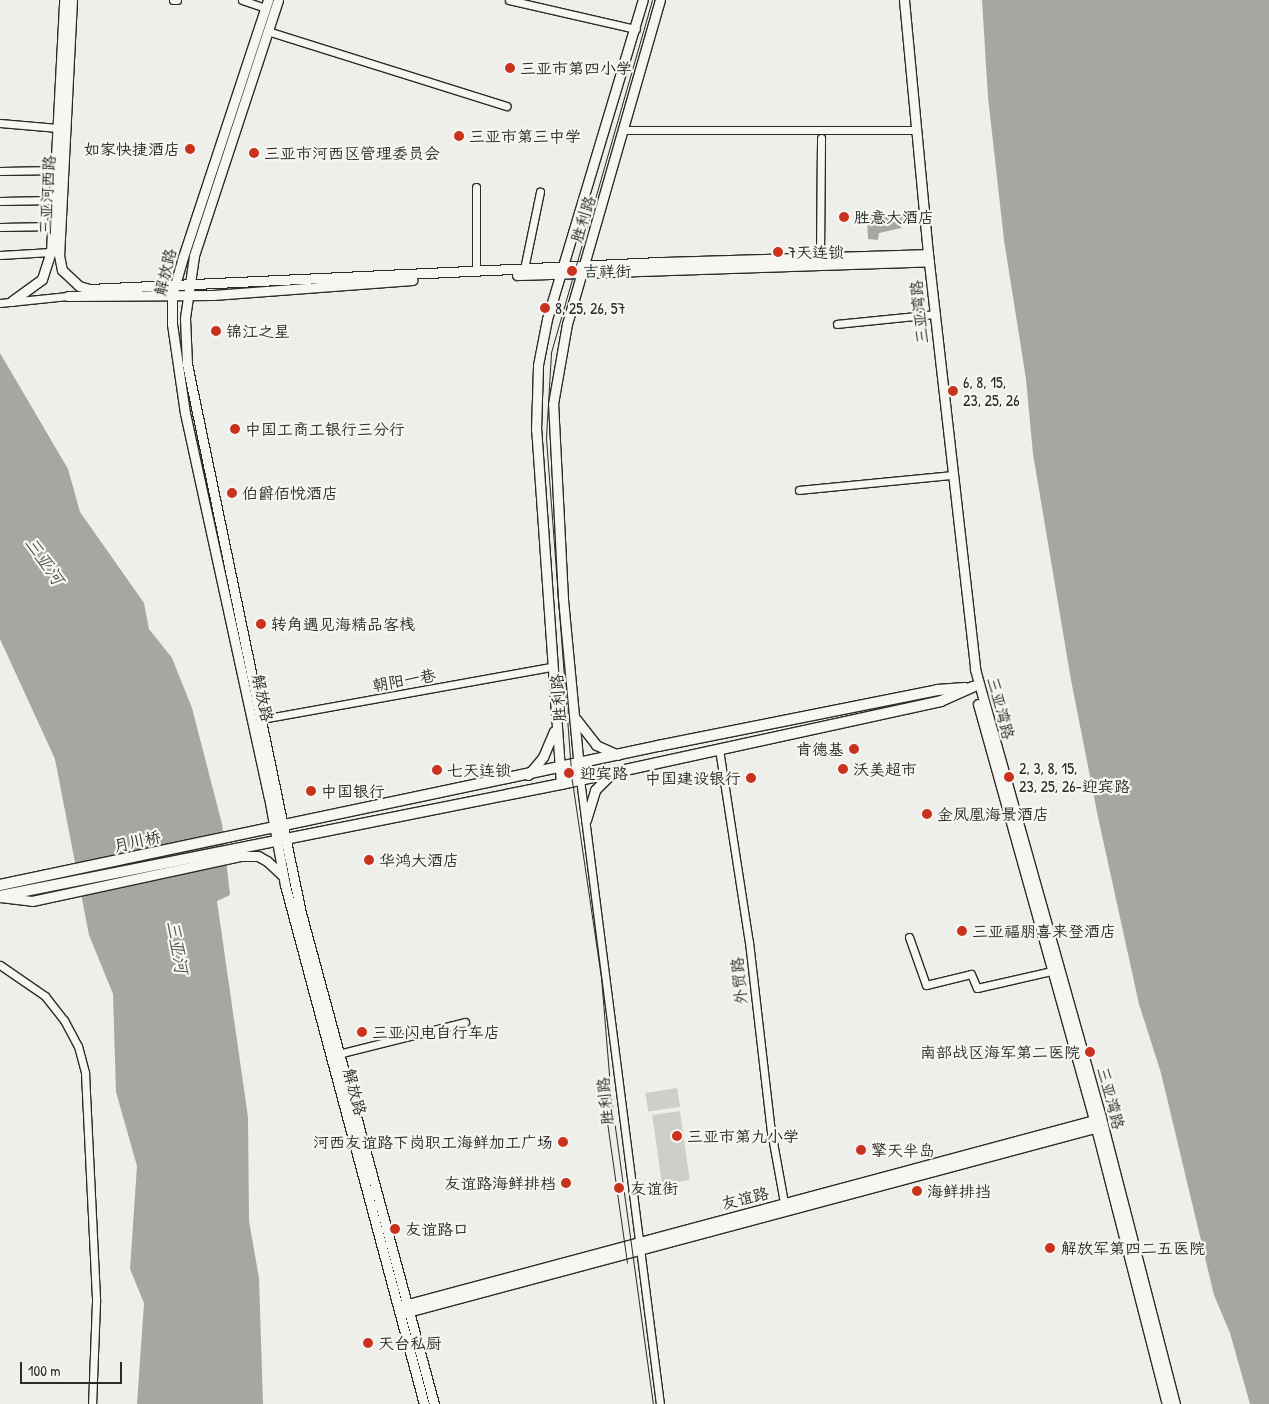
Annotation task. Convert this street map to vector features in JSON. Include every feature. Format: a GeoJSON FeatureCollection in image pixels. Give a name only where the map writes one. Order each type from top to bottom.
{"type":"FeatureCollection","features":[{"type":"Feature","properties":{"kind":"highway"},"geometry":{"type":"LineString","coordinates":[[279,827],[937,690],[976,687]]}},
{"type":"Feature","properties":{"kind":"highway"},"geometry":{"type":"LineString","coordinates":[[240,852],[281,840],[561,784],[941,701],[976,687]]}},
{"type":"Feature","properties":{"kind":"highway","name":"月川桥"},"geometry":{"type":"LineString","coordinates":[[44,882],[238,835],[279,827]]}},
{"type":"Feature","properties":{"kind":"highway","name":"月川桥"},"geometry":{"type":"LineString","coordinates":[[44,882],[240,852]]}},
{"type":"Feature","properties":{"kind":"highway"},"geometry":{"type":"LineString","coordinates":[[0,885],[44,882]]}},
{"type":"Feature","properties":{"kind":"highway"},"geometry":{"type":"LineString","coordinates":[[0,896],[44,882]]}},
{"type":"Feature","properties":{"kind":"main road","name":"三亚河西路"},"geometry":{"type":"LineString","coordinates":[[12,301],[42,279],[51,252],[64,0]]}},
{"type":"Feature","properties":{"kind":"main road","name":"三亚河西路"},"geometry":{"type":"LineString","coordinates":[[72,0],[59,254],[62,270],[68,280],[89,289],[175,285]]}},
{"type":"Feature","properties":{"kind":"main road","name":"解放路"},"geometry":{"type":"LineString","coordinates":[[278,0],[196,247],[186,295],[187,364],[262,719],[281,840],[283,876],[424,1404]]}},
{"type":"Feature","properties":{"kind":"main road","name":"胜利路"},"geometry":{"type":"LineString","coordinates":[[561,784],[551,667],[536,407],[542,340],[561,270],[636,29],[643,0]]}},
{"type":"Feature","properties":{"kind":"main road","name":"胜利路"},"geometry":{"type":"LineString","coordinates":[[580,779],[563,599],[553,404],[560,350],[660,0]]}},
{"type":"Feature","properties":{"kind":"main road","name":"三亚湾路"},"geometry":{"type":"LineString","coordinates":[[904,0],[928,258],[976,687],[1052,971],[1099,1123],[1167,1404]]}},
{"type":"Feature","properties":{"kind":"main road","name":"解放路"},"geometry":{"type":"LineString","coordinates":[[266,4],[172,295],[172,324],[185,413],[279,827]]}},
{"type":"Feature","properties":{"kind":"main road"},"geometry":{"type":"LineString","coordinates":[[584,269],[820,256],[928,258]]}},
{"type":"Feature","properties":{"kind":"main road"},"geometry":{"type":"LineString","coordinates":[[68,296],[186,295],[561,270],[928,258]]}},
{"type":"Feature","properties":{"kind":"main road"},"geometry":{"type":"LineString","coordinates":[[175,285],[524,269],[561,270]]}},
{"type":"Feature","properties":{"kind":"main road","name":"三亚湾路"},"geometry":{"type":"LineString","coordinates":[[976,687],[1099,1123],[1175,1404]]}},
{"type":"Feature","properties":{"kind":"main road"},"geometry":{"type":"LineString","coordinates":[[575,718],[596,745],[618,755]]}},
{"type":"Feature","properties":{"kind":"main road"},"geometry":{"type":"LineString","coordinates":[[528,775],[547,751],[556,726]]}},
{"type":"Feature","properties":{"kind":"main road"},"geometry":{"type":"LineString","coordinates":[[586,820],[595,790],[617,771]]}},
{"type":"Feature","properties":{"kind":"main road","name":"解放路"},"geometry":{"type":"LineString","coordinates":[[281,840],[434,1404]]}},
{"type":"Feature","properties":{"kind":"main road"},"geometry":{"type":"LineString","coordinates":[[0,896],[23,901],[45,898],[240,852],[258,856],[267,861],[283,876]]}},
{"type":"Feature","properties":{"kind":"main road","name":"友谊路"},"geometry":{"type":"LineString","coordinates":[[408,1308],[640,1251],[785,1207],[1099,1123]]}},
{"type":"Feature","properties":{"kind":"main road","name":"友谊路"},"geometry":{"type":"LineString","coordinates":[[398,1311],[638,1240],[785,1207]]}},
{"type":"Feature","properties":{"kind":"street"},"geometry":{"type":"LineString","coordinates":[[173,0],[178,0]]}},
{"type":"Feature","properties":{"kind":"street"},"geometry":{"type":"LineString","coordinates":[[242,0],[266,4]]}},
{"type":"Feature","properties":{"kind":"street"},"geometry":{"type":"LineString","coordinates":[[509,0],[636,29]]}},
{"type":"Feature","properties":{"kind":"street"},"geometry":{"type":"LineString","coordinates":[[267,31],[507,106]]}},
{"type":"Feature","properties":{"kind":"street"},"geometry":{"type":"LineString","coordinates":[[0,123],[58,128]]}},
{"type":"Feature","properties":{"kind":"street"},"geometry":{"type":"LineString","coordinates":[[622,130],[916,130]]}},
{"type":"Feature","properties":{"kind":"street"},"geometry":{"type":"LineString","coordinates":[[820,256],[821,138]]}},
{"type":"Feature","properties":{"kind":"street"},"geometry":{"type":"LineString","coordinates":[[0,171],[56,170]]}},
{"type":"Feature","properties":{"kind":"street"},"geometry":{"type":"LineString","coordinates":[[476,187],[476,271]]}},
{"type":"Feature","properties":{"kind":"street"},"geometry":{"type":"LineString","coordinates":[[524,269],[540,192]]}},
{"type":"Feature","properties":{"kind":"street"},"geometry":{"type":"LineString","coordinates":[[0,201],[54,200]]}},
{"type":"Feature","properties":{"kind":"street"},"geometry":{"type":"LineString","coordinates":[[0,228],[53,226]]}},
{"type":"Feature","properties":{"kind":"street"},"geometry":{"type":"LineString","coordinates":[[0,255],[51,252]]}},
{"type":"Feature","properties":{"kind":"street"},"geometry":{"type":"LineString","coordinates":[[1,302],[68,296]]}},
{"type":"Feature","properties":{"kind":"street"},"geometry":{"type":"LineString","coordinates":[[837,324],[935,314]]}},
{"type":"Feature","properties":{"kind":"street"},"geometry":{"type":"LineString","coordinates":[[800,490],[952,475]]}},
{"type":"Feature","properties":{"kind":"street","name":"朝阳一巷"},"geometry":{"type":"LineString","coordinates":[[262,719],[551,667]]}},
{"type":"Feature","properties":{"kind":"street","name":"外贸路"},"geometry":{"type":"LineString","coordinates":[[719,749],[749,942],[771,1131],[785,1207]]}},
{"type":"Feature","properties":{"kind":"street","name":"胜利路"},"geometry":{"type":"LineString","coordinates":[[580,779],[660,1404]]}},
{"type":"Feature","properties":{"kind":"street"},"geometry":{"type":"LineString","coordinates":[[909,937],[926,985],[971,974],[977,988],[1052,971]]}},
{"type":"Feature","properties":{"kind":"street"},"geometry":{"type":"LineString","coordinates":[[0,965],[45,996],[64,1020],[78,1046],[85,1073],[96,1302],[92,1404]]}},
{"type":"Feature","properties":{"kind":"street"},"geometry":{"type":"LineString","coordinates":[[338,1054],[465,1022]]}},
{"type":"Feature","properties":{"kind":"shaded area"},"geometry":{"type":"Polygon","coordinates":[[[677,1088],[680,1107],[648,1112],[645,1093],[677,1088]]]}},
{"type":"Feature","properties":{"kind":"shaded area"},"geometry":{"type":"Polygon","coordinates":[[[680,1111],[690,1180],[662,1184],[652,1115],[680,1111]]]}},
{"type":"Feature","properties":{"kind":"water"},"geometry":{"type":"Polygon","coordinates":[[[982,0],[1269,0],[1269,1404],[1250,1404],[1230,1333],[1214,1295],[1161,1073],[1139,1004],[1098,817],[1071,680],[1033,454],[1026,379],[1004,240],[988,97],[982,0]]]}},
{"type":"Feature","properties":{"kind":"water"},"geometry":{"type":"Polygon","coordinates":[[[898,213],[903,215],[901,228],[879,233],[878,240],[868,239],[867,215],[898,213]]]}},
{"type":"Feature","properties":{"kind":"water","name":"三亚河"},"geometry":{"type":"Polygon","coordinates":[[[0,353],[68,469],[80,512],[144,603],[149,629],[172,658],[192,708],[222,824],[230,895],[217,901],[248,1117],[249,1221],[259,1278],[263,1404],[137,1404],[144,1303],[130,1269],[137,1166],[116,1092],[113,994],[89,935],[55,759],[0,639],[0,353]]]}},
{"type":"Feature","properties":{"kind":"tram line"},"geometry":{"type":"LineString","coordinates":[[652,0],[551,353],[546,438],[572,781],[601,977],[611,1098],[653,1404]]}},
{"type":"Feature","properties":{"kind":"tram line"},"geometry":{"type":"LineString","coordinates":[[606,1115],[627,1263]]}},
{"type":"Feature","properties":{"kind":"place","name":"三亚市第四小学"},"geometry":{"type":"Point","coordinates":[510,68]}},
{"type":"Feature","properties":{"kind":"place","name":"三亚市第三中学"},"geometry":{"type":"Point","coordinates":[459,136]}},
{"type":"Feature","properties":{"kind":"place","name":"如家快捷酒店"},"geometry":{"type":"Point","coordinates":[190,149]}},
{"type":"Feature","properties":{"kind":"place","name":"三亚市河西区管理委员会"},"geometry":{"type":"Point","coordinates":[254,153]}},
{"type":"Feature","properties":{"kind":"place","name":"胜意大酒店"},"geometry":{"type":"Point","coordinates":[844,217]}},
{"type":"Feature","properties":{"kind":"place","name":"7天连锁"},"geometry":{"type":"Point","coordinates":[778,252]}},
{"type":"Feature","properties":{"kind":"place","name":"吉祥街"},"geometry":{"type":"Point","coordinates":[572,271]}},
{"type":"Feature","properties":{"kind":"place","name":"8, 25, 26, 57"},"geometry":{"type":"Point","coordinates":[545,308]}},
{"type":"Feature","properties":{"kind":"place","name":"锦江之星"},"geometry":{"type":"Point","coordinates":[216,331]}},
{"type":"Feature","properties":{"kind":"place","name":"6, 8, 15, 23, 25, 26"},"geometry":{"type":"Point","coordinates":[953,391]}},
{"type":"Feature","properties":{"kind":"place","name":"中国工商工银行三分行"},"geometry":{"type":"Point","coordinates":[235,429]}},
{"type":"Feature","properties":{"kind":"place","name":"伯爵佰悦酒店"},"geometry":{"type":"Point","coordinates":[232,493]}},
{"type":"Feature","properties":{"kind":"place","name":"转角遇见海精品客栈"},"geometry":{"type":"Point","coordinates":[261,624]}},
{"type":"Feature","properties":{"kind":"place","name":"肯德基"},"geometry":{"type":"Point","coordinates":[854,749]}},
{"type":"Feature","properties":{"kind":"place","name":"沃美超市"},"geometry":{"type":"Point","coordinates":[843,769]}},
{"type":"Feature","properties":{"kind":"place","name":"七天连锁"},"geometry":{"type":"Point","coordinates":[437,770]}},
{"type":"Feature","properties":{"kind":"place","name":"迎宾路"},"geometry":{"type":"Point","coordinates":[569,773]}},
{"type":"Feature","properties":{"kind":"place","name":"2, 3, 8, 15, 23, 25, 26-迎宾路"},"geometry":{"type":"Point","coordinates":[1009,777]}},
{"type":"Feature","properties":{"kind":"place","name":"中国建设银行"},"geometry":{"type":"Point","coordinates":[751,778]}},
{"type":"Feature","properties":{"kind":"place","name":"中国银行"},"geometry":{"type":"Point","coordinates":[311,791]}},
{"type":"Feature","properties":{"kind":"place","name":"金凤凰海景酒店"},"geometry":{"type":"Point","coordinates":[927,814]}},
{"type":"Feature","properties":{"kind":"place","name":"华鸿大酒店"},"geometry":{"type":"Point","coordinates":[369,860]}},
{"type":"Feature","properties":{"kind":"place","name":"三亚福朋喜来登酒店"},"geometry":{"type":"Point","coordinates":[962,931]}},
{"type":"Feature","properties":{"kind":"place","name":"三亚闪电自行车店"},"geometry":{"type":"Point","coordinates":[362,1032]}},
{"type":"Feature","properties":{"kind":"place","name":"南部战区海军第二医院"},"geometry":{"type":"Point","coordinates":[1090,1052]}},
{"type":"Feature","properties":{"kind":"place","name":"三亚市第九小学"},"geometry":{"type":"Point","coordinates":[677,1136]}},
{"type":"Feature","properties":{"kind":"place","name":"河西友谊路下岗职工海鲜加工广场"},"geometry":{"type":"Point","coordinates":[563,1142]}},
{"type":"Feature","properties":{"kind":"place","name":"擎天半岛"},"geometry":{"type":"Point","coordinates":[861,1150]}},
{"type":"Feature","properties":{"kind":"place","name":"友谊路海鲜排档"},"geometry":{"type":"Point","coordinates":[566,1183]}},
{"type":"Feature","properties":{"kind":"place","name":"友谊街"},"geometry":{"type":"Point","coordinates":[619,1188]}},
{"type":"Feature","properties":{"kind":"place","name":"海鲜排挡"},"geometry":{"type":"Point","coordinates":[917,1191]}},
{"type":"Feature","properties":{"kind":"place","name":"友谊路口"},"geometry":{"type":"Point","coordinates":[395,1229]}},
{"type":"Feature","properties":{"kind":"place","name":"解放军第四二五医院"},"geometry":{"type":"Point","coordinates":[1050,1248]}},
{"type":"Feature","properties":{"kind":"place","name":"天台私厨"},"geometry":{"type":"Point","coordinates":[368,1343]}}]}
